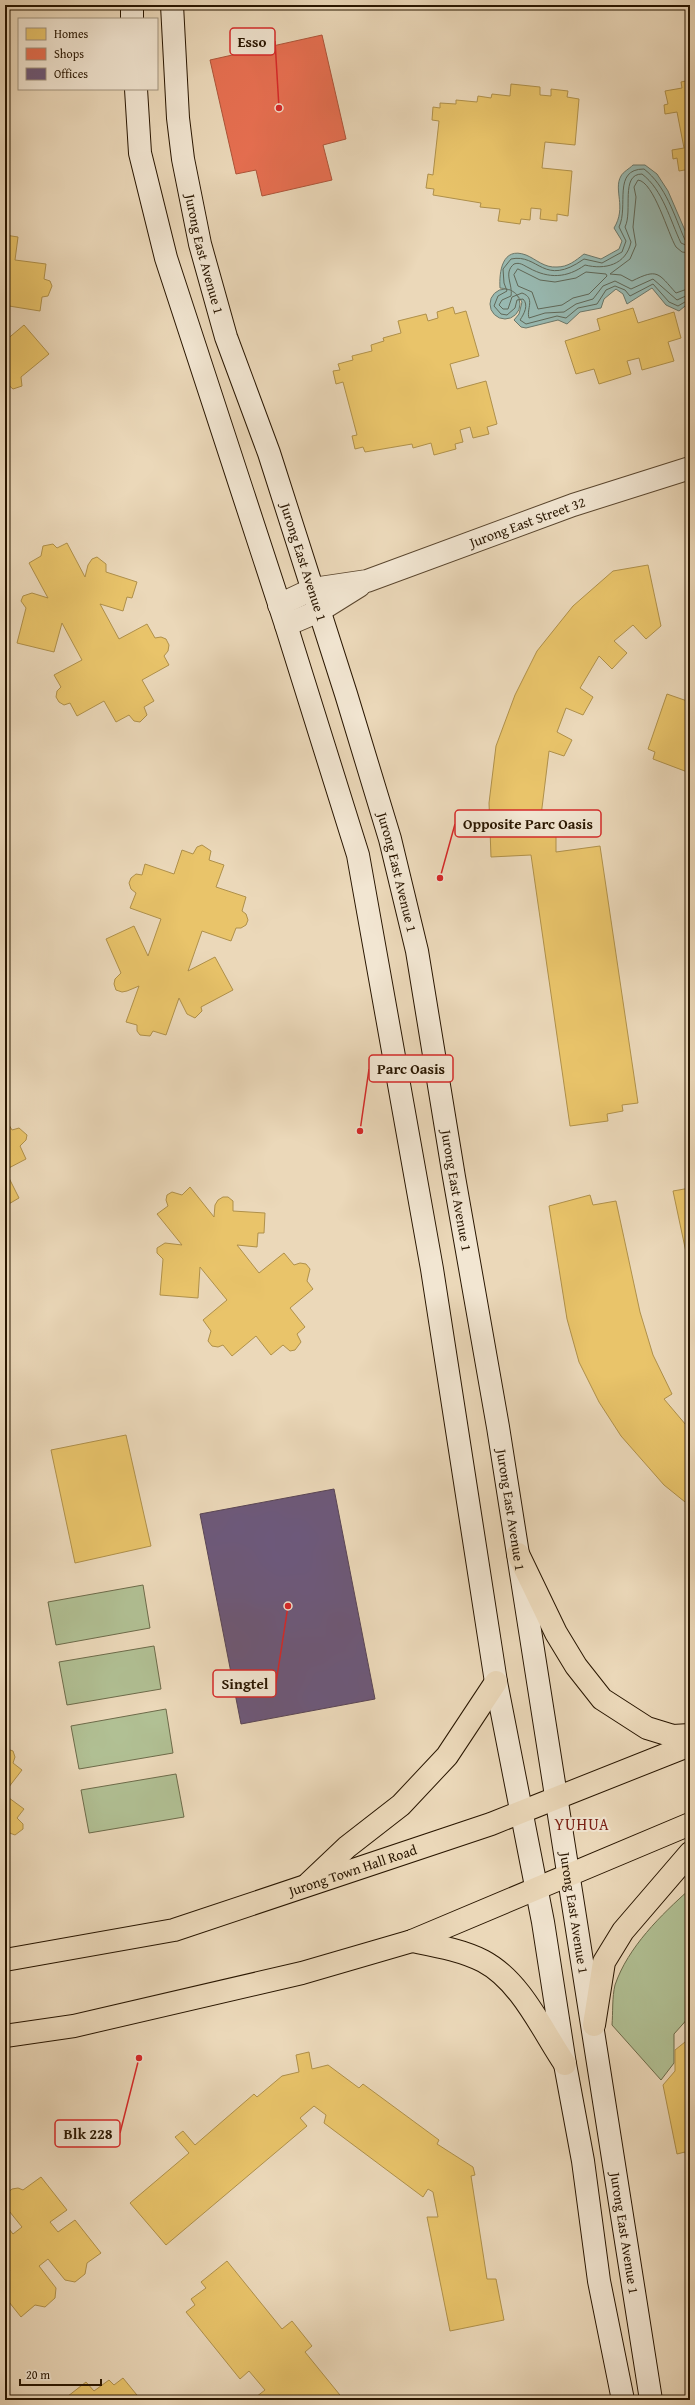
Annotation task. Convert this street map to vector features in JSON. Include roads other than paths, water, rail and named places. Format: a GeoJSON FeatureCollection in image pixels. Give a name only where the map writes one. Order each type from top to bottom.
{"type":"FeatureCollection","features":[{"type":"Feature","properties":{"kind":"main road"},"geometry":{"type":"LineString","coordinates":[[518,1554],[556,1633],[576,1666],[602,1699],[647,1728],[673,1736],[690,1735]]}},
{"type":"Feature","properties":{"kind":"main road"},"geometry":{"type":"LineString","coordinates":[[302,1889],[348,1847],[401,1805],[447,1756],[496,1682]]}},
{"type":"Feature","properties":{"kind":"main road","name":"Jurong Town Hall Road"},"geometry":{"type":"LineString","coordinates":[[5,1960],[174,1930],[302,1889],[521,1812],[690,1744]]}},
{"type":"Feature","properties":{"kind":"main road"},"geometry":{"type":"LineString","coordinates":[[5,2036],[74,2026],[294,1975],[412,1941],[690,1824]]}},
{"type":"Feature","properties":{"kind":"main road"},"geometry":{"type":"LineString","coordinates":[[594,2025],[604,1962],[623,1931],[690,1853]]}},
{"type":"Feature","properties":{"kind":"main road"},"geometry":{"type":"LineString","coordinates":[[412,1941],[454,1949],[484,1962],[507,1979],[523,1999],[565,2064]]}},
{"type":"Feature","properties":{"kind":"street"},"geometry":{"type":"LineString","coordinates":[[132,5],[132,18]]}},
{"type":"Feature","properties":{"kind":"street","name":"Jurong East Avenue 1"},"geometry":{"type":"LineString","coordinates":[[172,5],[178,118],[183,159],[200,244],[226,336],[269,453],[313,589],[390,839],[417,951],[518,1554],[555,1799],[594,2025],[651,2400]]}},
{"type":"Feature","properties":{"kind":"street"},"geometry":{"type":"LineString","coordinates":[[136,90],[140,153],[166,258],[283,615],[358,855],[435,1284],[496,1682],[536,1889],[582,2161],[599,2281],[622,2400]]}},
{"type":"Feature","properties":{"kind":"street","name":"Jurong East Street 32"},"geometry":{"type":"LineString","coordinates":[[283,615],[319,611],[367,581],[573,505],[690,468]]}},
{"type":"Feature","properties":{"kind":"street","name":"Jurong East Street 32"},"geometry":{"type":"LineString","coordinates":[[283,615],[313,589],[367,581]]}},
{"type":"Feature","properties":{"kind":"water"},"geometry":{"type":"Polygon","coordinates":[[[633,165],[645,165],[657,174],[668,191],[690,242],[690,302],[679,311],[666,305],[652,288],[627,304],[623,294],[616,289],[604,299],[601,308],[580,312],[567,324],[558,320],[526,328],[521,327],[514,320],[519,314],[522,302],[513,292],[500,288],[501,268],[507,257],[518,253],[526,255],[548,266],[561,267],[571,263],[584,254],[601,259],[619,249],[622,241],[614,228],[618,220],[620,206],[618,187],[619,181],[622,175],[633,165]]]}},
{"type":"Feature","properties":{"kind":"water"},"geometry":{"type":"Polygon","coordinates":[[[505,289],[515,294],[520,304],[515,314],[505,319],[495,314],[490,304],[495,294],[505,289]]]}},
{"type":"Feature","properties":{"kind":"place","name":"Esso"},"geometry":{"type":"Point","coordinates":[279,108]}},
{"type":"Feature","properties":{"kind":"place","name":"Opposite Parc Oasis"},"geometry":{"type":"Point","coordinates":[440,878]}},
{"type":"Feature","properties":{"kind":"place","name":"Parc Oasis"},"geometry":{"type":"Point","coordinates":[360,1131]}},
{"type":"Feature","properties":{"kind":"place","name":"Singtel"},"geometry":{"type":"Point","coordinates":[288,1606]}},
{"type":"Feature","properties":{"kind":"place","name":"Blk 228"},"geometry":{"type":"Point","coordinates":[139,2058]}},
{"type":"Feature","properties":{"kind":"district","name":"YUHUA"},"geometry":{"type":"Point","coordinates":[582,1824]}}]}
